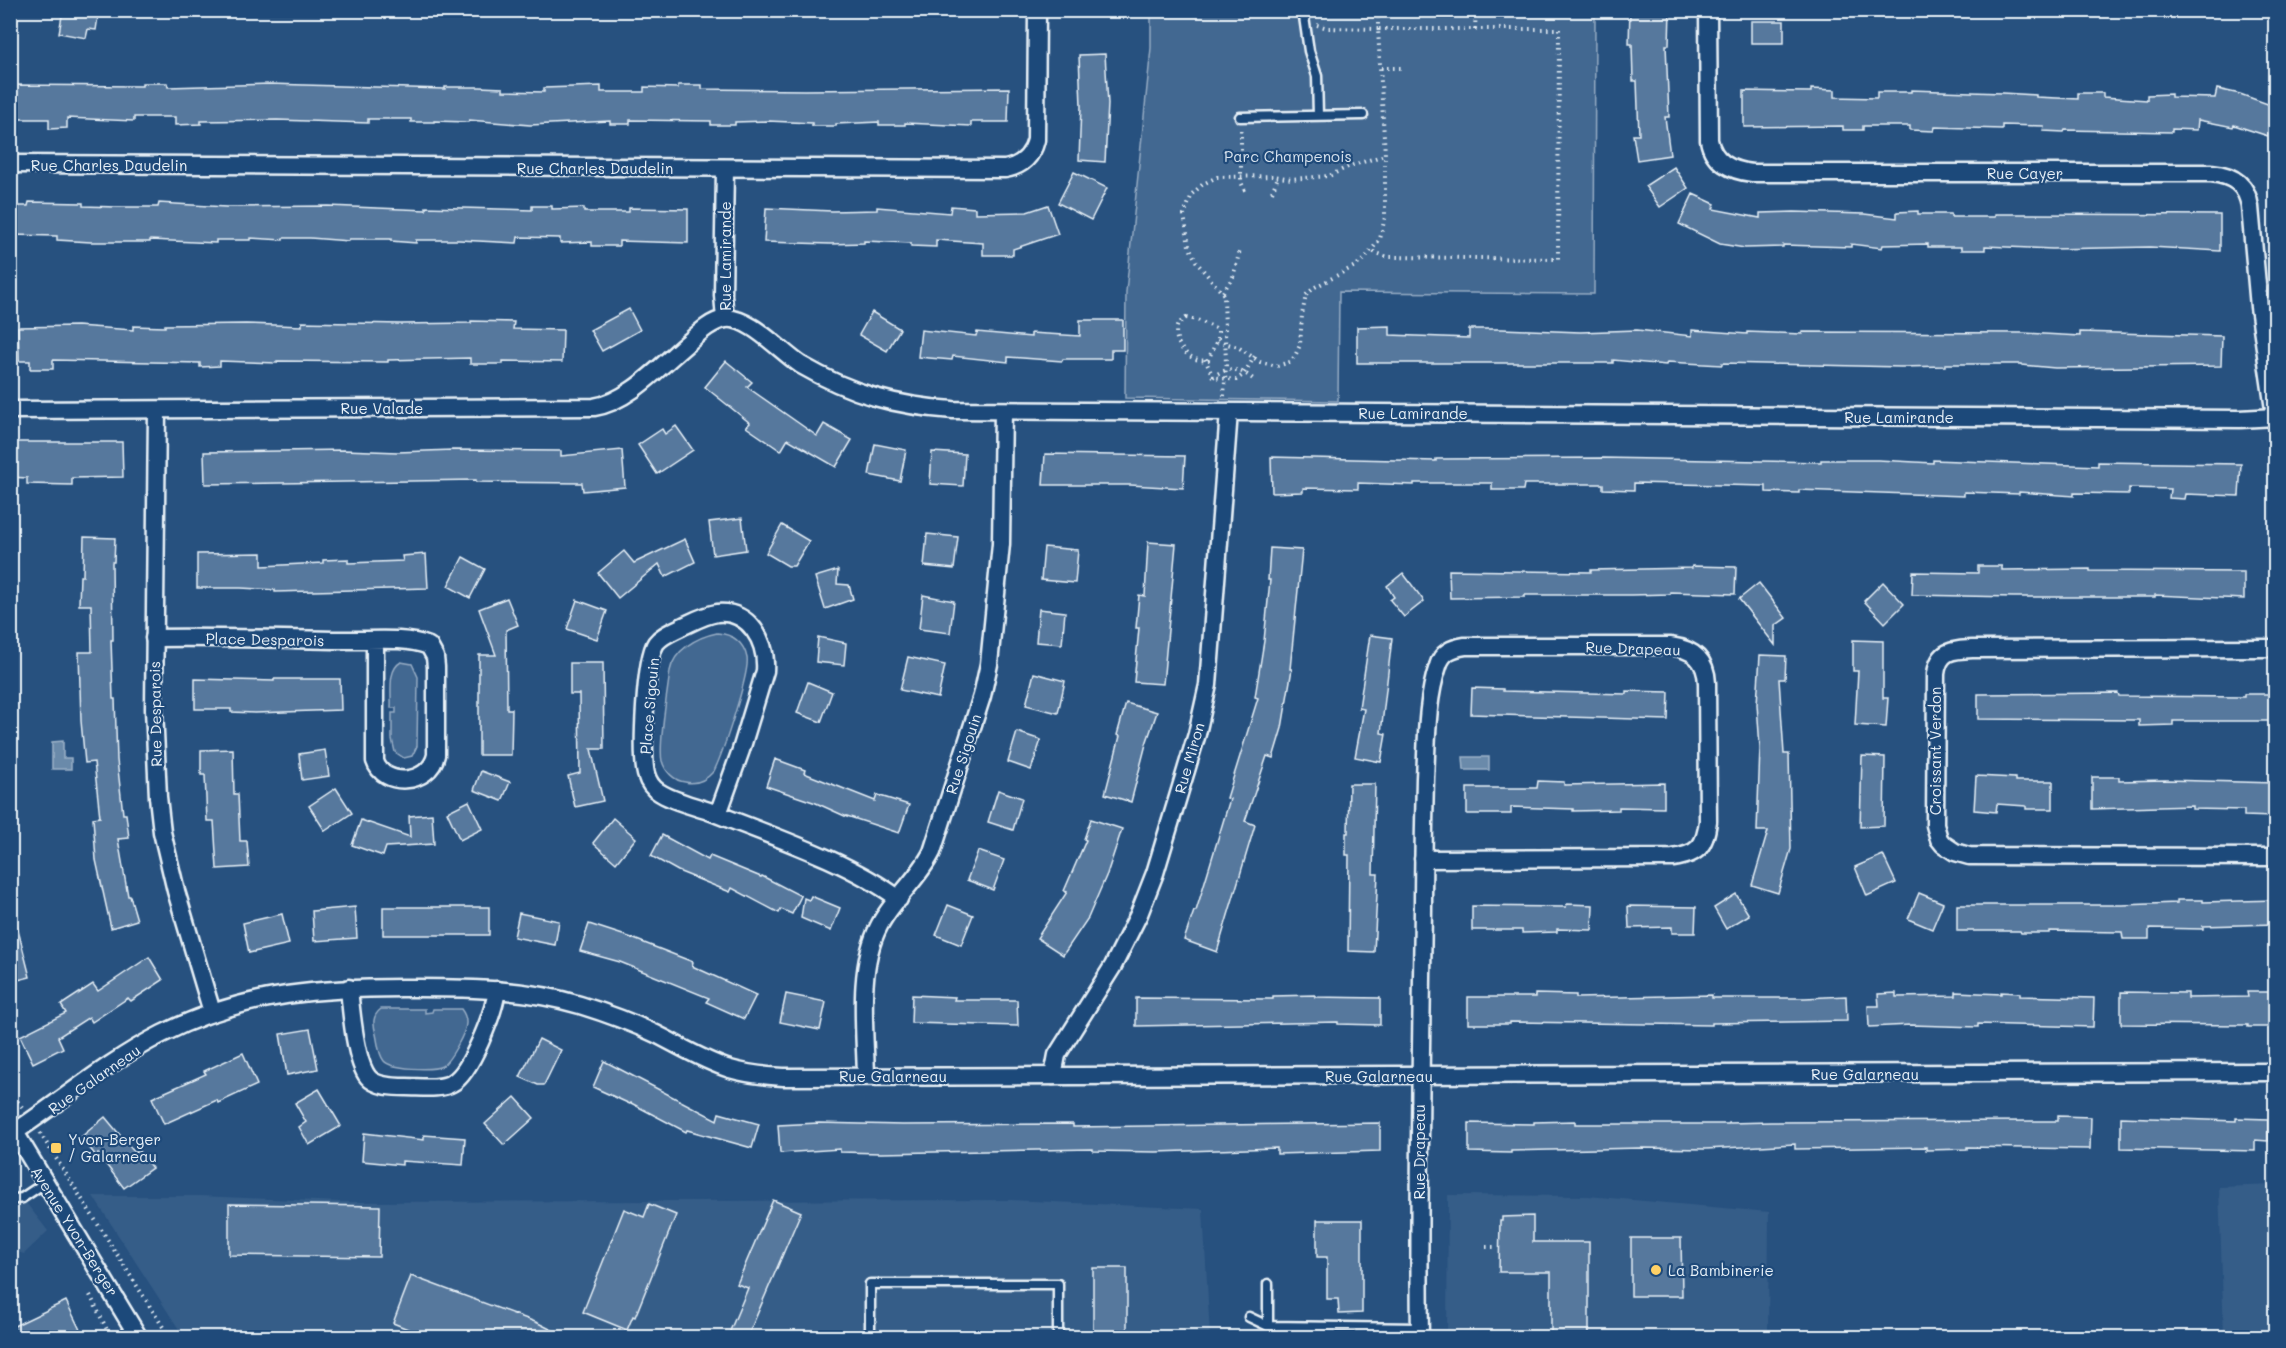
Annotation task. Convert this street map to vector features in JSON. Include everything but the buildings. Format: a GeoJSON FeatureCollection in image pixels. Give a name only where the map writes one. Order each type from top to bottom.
{"type":"FeatureCollection","features":[{"type":"Feature","properties":{"kind":"street","name":"Rue Charles Daudelin"},"geometry":{"type":"LineString","coordinates":[[10,164],[998,170],[1018,165],[1032,150],[1037,133],[1037,10]]}},
{"type":"Feature","properties":{"kind":"street","name":"Rue Cayer"},"geometry":{"type":"LineString","coordinates":[[1708,10],[1709,140],[1712,150],[1721,162],[1734,169],[1752,173],[2211,173],[2234,179],[2246,191],[2249,200],[2259,308],[2275,420]]}},
{"type":"Feature","properties":{"kind":"street","name":"Rue Lamirande"},"geometry":{"type":"LineString","coordinates":[[725,169],[723,295],[725,319],[745,322],[801,364],[837,384],[870,397],[916,407],[1003,411],[2275,420]]}},
{"type":"Feature","properties":{"kind":"street","name":"Rue Valade"},"geometry":{"type":"LineString","coordinates":[[10,410],[586,408],[602,406],[622,398],[697,334],[715,322],[725,319]]}},
{"type":"Feature","properties":{"kind":"street","name":"Rue Desparois"},"geometry":{"type":"LineString","coordinates":[[157,410],[154,741],[159,814],[176,891],[212,1012]]}},
{"type":"Feature","properties":{"kind":"street","name":"Rue Sigouin"},"geometry":{"type":"LineString","coordinates":[[866,1076],[865,996],[868,957],[879,925],[920,873],[937,839],[982,696],[987,672],[1001,544],[1003,411]]}},
{"type":"Feature","properties":{"kind":"street","name":"Rue Miron"},"geometry":{"type":"LineString","coordinates":[[1053,1076],[1057,1055],[1113,966],[1139,914],[1160,857],[1197,734],[1208,685],[1229,412]]}},
{"type":"Feature","properties":{"kind":"street","name":"Place Sigouin"},"geometry":{"type":"LineString","coordinates":[[718,814],[741,750],[766,662],[765,650],[756,632],[741,619],[726,613],[700,618],[667,635],[655,645],[648,675],[644,756],[646,774],[654,789],[660,794],[718,814],[849,868],[880,885],[899,899]]}},
{"type":"Feature","properties":{"kind":"street","name":"Place Desparois"},"geometry":{"type":"LineString","coordinates":[[154,638],[375,641],[421,643],[429,646],[435,657],[436,755],[432,767],[417,778],[397,778],[386,775],[379,771],[375,761],[375,641]]}},
{"type":"Feature","properties":{"kind":"street","name":"Rue Drapeau"},"geometry":{"type":"LineString","coordinates":[[1420,1333],[1423,859],[1427,738],[1436,674],[1441,658],[1448,651],[1465,646],[1670,646],[1685,649],[1702,660],[1707,683],[1708,821],[1706,838],[1694,852],[1673,858],[1423,859]]}},
{"type":"Feature","properties":{"kind":"street","name":"Croissant Verdon"},"geometry":{"type":"LineString","coordinates":[[2276,648],[1974,649],[1946,653],[1940,658],[1936,674],[1935,792],[1935,825],[1939,839],[1949,849],[1961,854],[1992,857],[2276,857]]}},
{"type":"Feature","properties":{"kind":"street","name":"Rue Galarneau"},"geometry":{"type":"LineString","coordinates":[[13,1128],[127,1053],[164,1033],[212,1012],[282,995],[349,988],[497,990],[548,997],[602,1012],[730,1069],[783,1077],[2276,1072]]}},
{"type":"Feature","properties":{"kind":"street"},"geometry":{"type":"LineString","coordinates":[[349,988],[358,1051],[366,1074],[375,1082],[403,1087],[442,1086],[459,1078],[489,1025],[497,990]]}},
{"type":"Feature","properties":{"kind":"street","name":"Avenue Yvon-Berger"},"geometry":{"type":"LineString","coordinates":[[13,1128],[140,1338]]}},
{"type":"Feature","properties":{"kind":"lane"},"geometry":{"type":"LineString","coordinates":[[1303,10],[1317,76],[1318,116]]}},
{"type":"Feature","properties":{"kind":"lane"},"geometry":{"type":"LineString","coordinates":[[1240,117],[1363,115]]}},
{"type":"Feature","properties":{"kind":"lane"},"geometry":{"type":"LineString","coordinates":[[10,1200],[22,1198],[46,1182]]}},
{"type":"Feature","properties":{"kind":"lane"},"geometry":{"type":"LineString","coordinates":[[870,1338],[870,1284],[1058,1284],[1058,1338]]}},
{"type":"Feature","properties":{"kind":"lane"},"geometry":{"type":"LineString","coordinates":[[1268,1284],[1268,1326]]}},
{"type":"Feature","properties":{"kind":"lane"},"geometry":{"type":"LineString","coordinates":[[1249,1317],[1268,1326],[1420,1333]]}},
{"type":"Feature","properties":{"kind":"path"},"geometry":{"type":"LineString","coordinates":[[1475,29],[1476,10]]}},
{"type":"Feature","properties":{"kind":"path"},"geometry":{"type":"LineString","coordinates":[[1217,341],[1238,347],[1254,357],[1277,366],[1290,362],[1300,345],[1306,295],[1315,287],[1357,265],[1380,239],[1384,228],[1385,155],[1378,14]]}},
{"type":"Feature","properties":{"kind":"path"},"geometry":{"type":"LineString","coordinates":[[1305,23],[1328,28],[1559,29],[1558,259],[1388,257],[1371,251]]}},
{"type":"Feature","properties":{"kind":"path"},"geometry":{"type":"LineString","coordinates":[[1381,68],[1401,68]]}},
{"type":"Feature","properties":{"kind":"path"},"geometry":{"type":"LineString","coordinates":[[1240,117],[1241,176],[1245,191]]}},
{"type":"Feature","properties":{"kind":"path"},"geometry":{"type":"LineString","coordinates":[[1224,390],[1226,307],[1223,292],[1202,270],[1192,255],[1185,225],[1185,209],[1192,194],[1203,184],[1217,177],[1291,179],[1329,176],[1350,166],[1385,155]]}},
{"type":"Feature","properties":{"kind":"path"},"geometry":{"type":"LineString","coordinates":[[1272,192],[1278,177]]}},
{"type":"Feature","properties":{"kind":"path"},"geometry":{"type":"LineString","coordinates":[[1223,292],[1233,277],[1240,250]]}},
{"type":"Feature","properties":{"kind":"path"},"geometry":{"type":"LineString","coordinates":[[1218,329],[1219,335],[1210,358],[1205,360],[1186,355],[1176,337],[1176,326],[1182,320],[1192,318],[1218,329],[1225,327]]}},
{"type":"Feature","properties":{"kind":"path"},"geometry":{"type":"LineString","coordinates":[[1213,377],[1236,380],[1254,357]]}},
{"type":"Feature","properties":{"kind":"path"},"geometry":{"type":"LineString","coordinates":[[1205,360],[1213,377]]}},
{"type":"Feature","properties":{"kind":"path"},"geometry":{"type":"LineString","coordinates":[[1213,377],[1226,370],[1244,372],[1255,381]]}},
{"type":"Feature","properties":{"kind":"path"},"geometry":{"type":"LineString","coordinates":[[10,1092],[19,1103]]}},
{"type":"Feature","properties":{"kind":"path","name":"Avenue Yvon-Berger"},"geometry":{"type":"LineString","coordinates":[[48,1144],[170,1338]]}},
{"type":"Feature","properties":{"kind":"path"},"geometry":{"type":"LineString","coordinates":[[1485,1247],[1496,1246]]}},
{"type":"Feature","properties":{"kind":"path","name":"Avenue Yvon-Berger"},"geometry":{"type":"LineString","coordinates":[[88,1292],[111,1338]]}},
{"type":"Feature","properties":{"kind":"shaded area"},"geometry":{"type":"Polygon","coordinates":[[[63,741],[63,758],[71,758],[71,769],[52,769],[52,742],[63,741]]]}},
{"type":"Feature","properties":{"kind":"shaded area"},"geometry":{"type":"Polygon","coordinates":[[[1463,757],[1489,757],[1489,770],[1464,770],[1463,757]]]}},
{"type":"Feature","properties":{"kind":"shaded area"},"geometry":{"type":"Polygon","coordinates":[[[10,1182],[48,1231],[24,1254],[11,1250],[10,1182]]]}},
{"type":"Feature","properties":{"kind":"shaded area"},"geometry":{"type":"Polygon","coordinates":[[[2275,1185],[2275,1337],[2224,1337],[2219,1187],[2275,1185]]]}},
{"type":"Feature","properties":{"kind":"shaded area"},"geometry":{"type":"Polygon","coordinates":[[[1448,1195],[1588,1196],[1769,1212],[1768,1337],[1447,1338],[1448,1195]]]}},
{"type":"Feature","properties":{"kind":"shaded area"},"geometry":{"type":"Polygon","coordinates":[[[93,1196],[199,1196],[340,1202],[1011,1200],[1203,1209],[1210,1337],[184,1337],[93,1196]]]}},
{"type":"Feature","properties":{"kind":"green space","name":"Parc Champenois"},"geometry":{"type":"Polygon","coordinates":[[[1151,11],[1595,11],[1594,294],[1339,292],[1338,401],[1125,398],[1126,292],[1151,48],[1151,11]]]}},
{"type":"Feature","properties":{"kind":"green space"},"geometry":{"type":"Polygon","coordinates":[[[717,633],[728,635],[740,643],[747,658],[747,667],[729,732],[714,771],[704,779],[689,783],[674,778],[662,761],[662,730],[670,671],[681,651],[694,641],[717,633]]]}},
{"type":"Feature","properties":{"kind":"green space"},"geometry":{"type":"Polygon","coordinates":[[[401,662],[412,664],[418,677],[417,746],[412,756],[404,758],[395,752],[392,739],[392,713],[396,713],[396,708],[391,708],[392,676],[401,662]]]}},
{"type":"Feature","properties":{"kind":"green space"},"geometry":{"type":"Polygon","coordinates":[[[381,1009],[425,1009],[425,1013],[432,1012],[433,1009],[461,1009],[466,1026],[461,1039],[442,1066],[421,1069],[395,1066],[384,1061],[379,1051],[374,1020],[381,1009]]]}},
{"type":"Feature","properties":{"kind":"place","name":"Yvon-Berger / Galarneau"},"geometry":{"type":"Point","coordinates":[56,1148]}},
{"type":"Feature","properties":{"kind":"place","name":"La Bambinerie"},"geometry":{"type":"Point","coordinates":[1656,1270]}}]}
